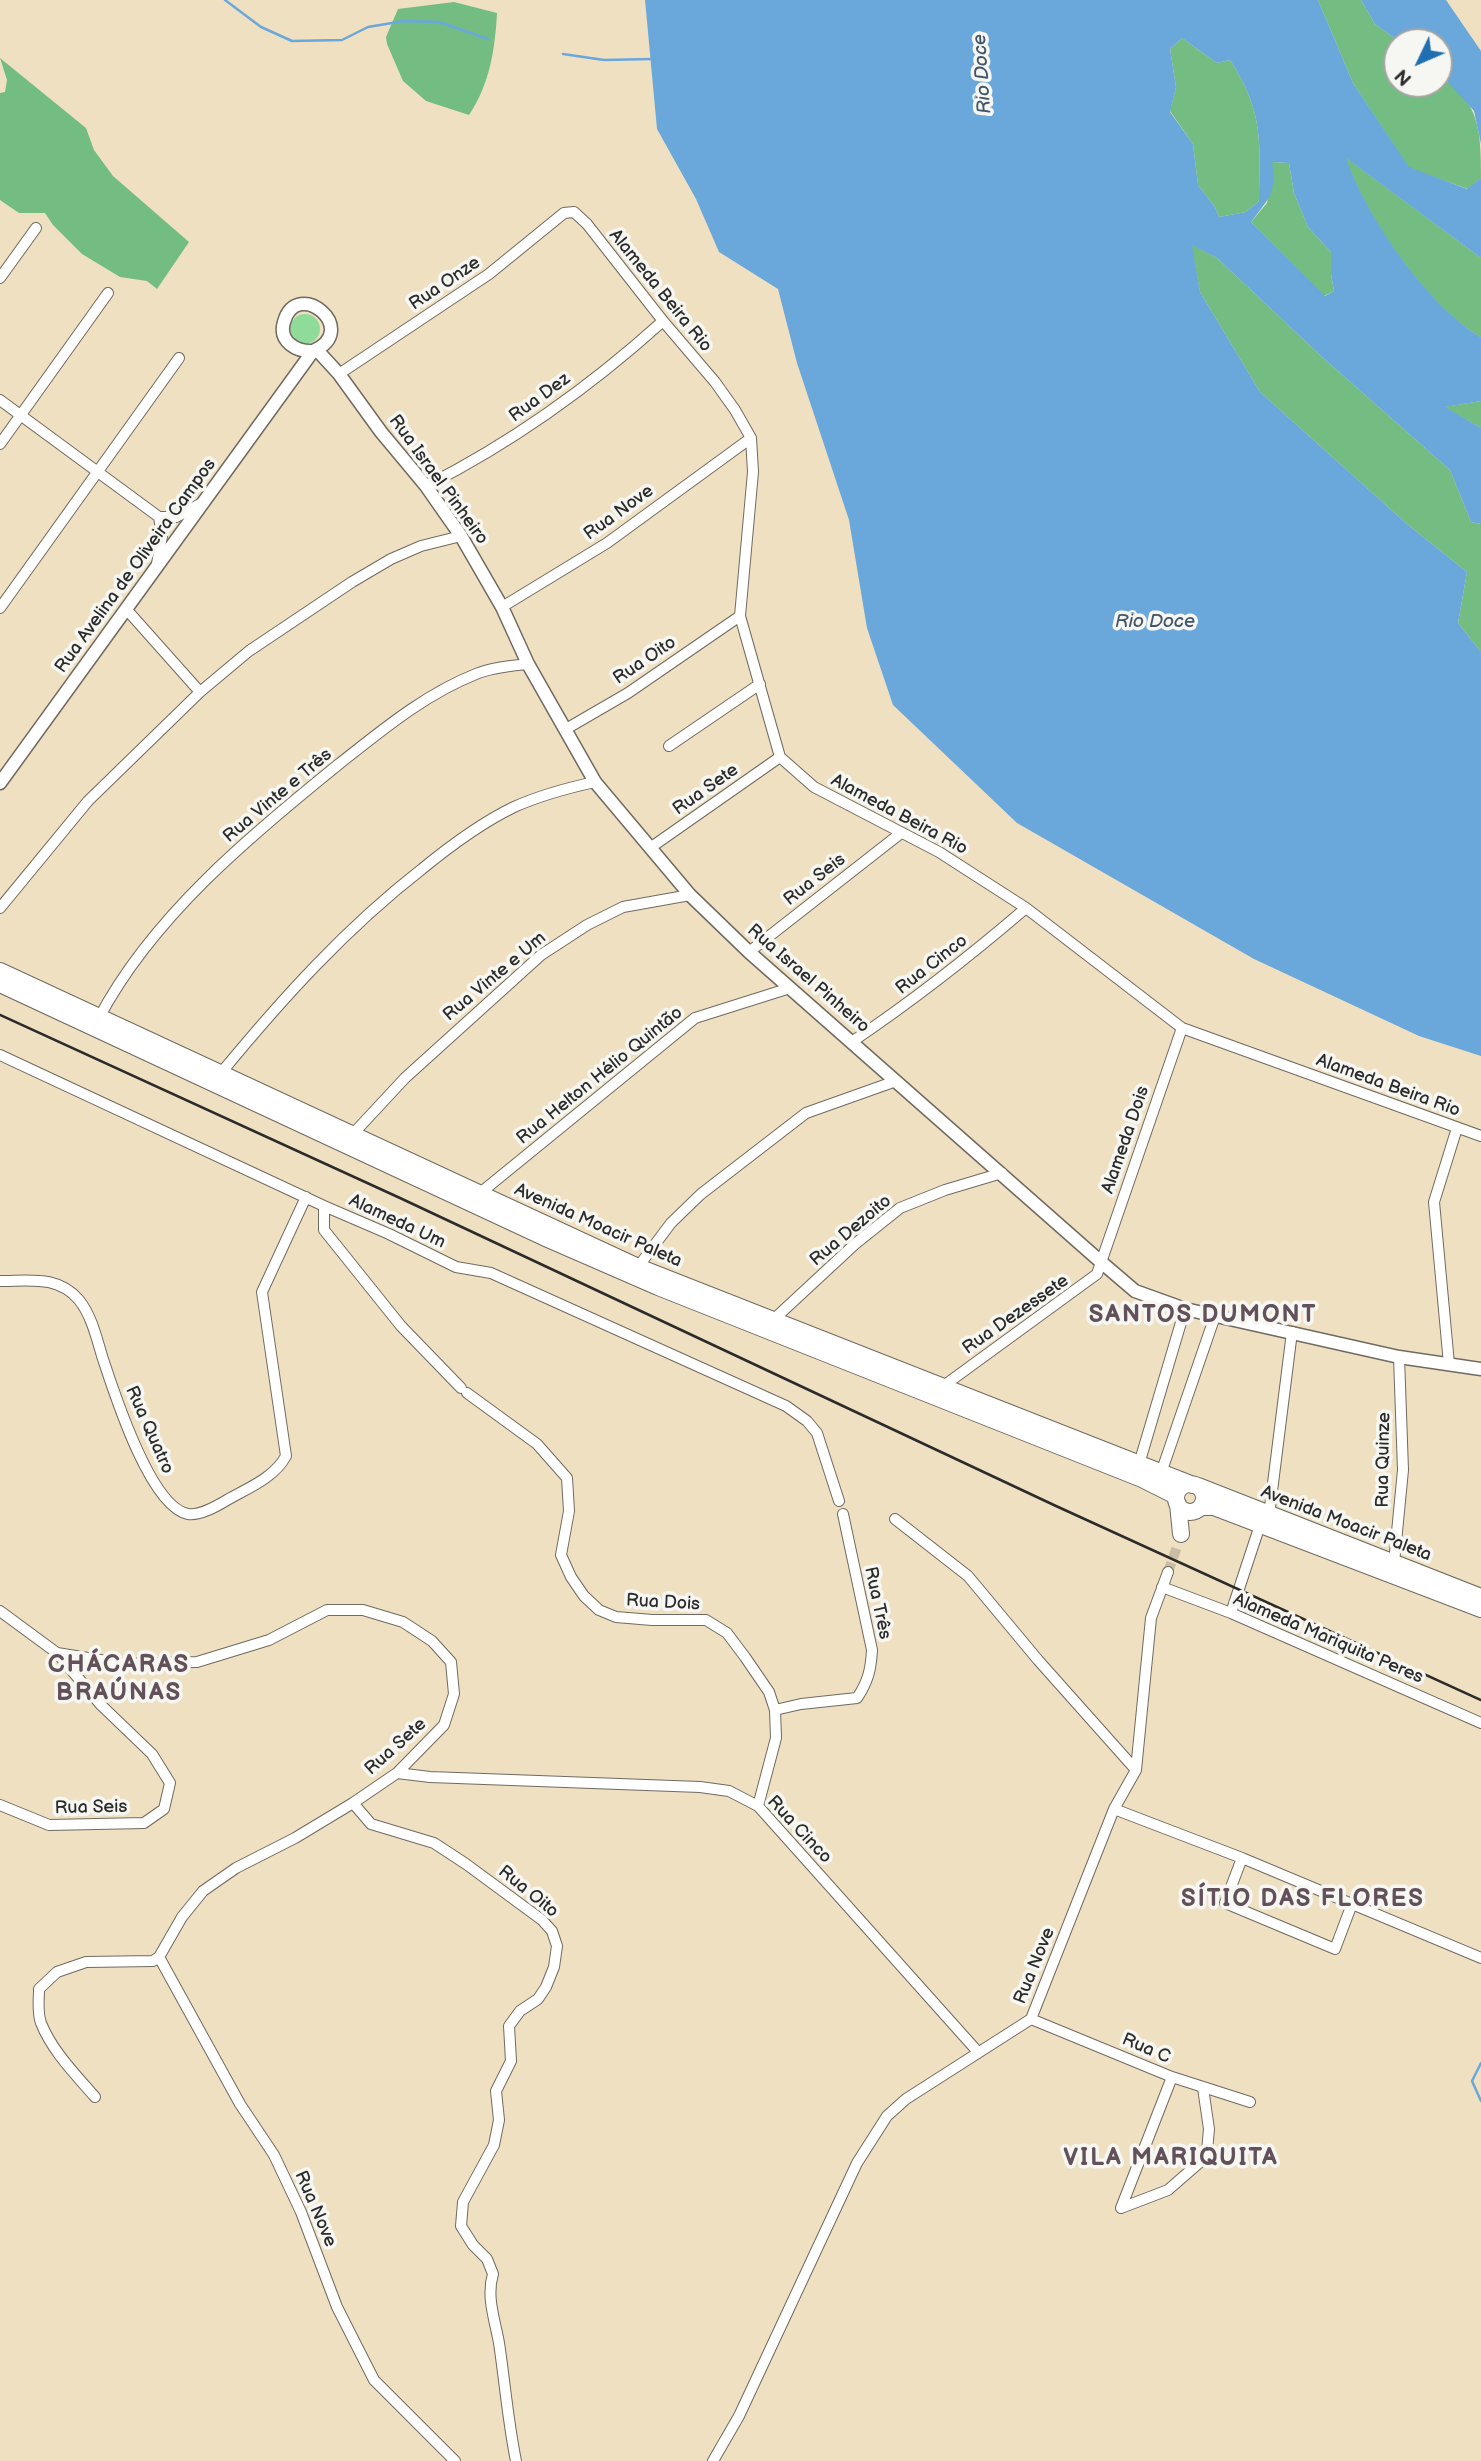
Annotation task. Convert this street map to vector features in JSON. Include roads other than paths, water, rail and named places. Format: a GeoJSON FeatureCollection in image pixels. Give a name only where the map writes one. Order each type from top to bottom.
{"type":"FeatureCollection","features":[{"type":"Feature","properties":{"kind":"main road","name":"Avenida Moacir Paleta"},"geometry":{"type":"LineString","coordinates":[[0,971],[638,1267],[1196,1486],[1264,1520],[1481,1609]]}},
{"type":"Feature","properties":{"kind":"main road","name":"Avenida Moacir Paleta"},"geometry":{"type":"LineString","coordinates":[[0,985],[574,1250],[770,1333],[1142,1479],[1177,1500]]}},
{"type":"Feature","properties":{"kind":"main road"},"geometry":{"type":"LineString","coordinates":[[1184,1486],[1196,1486],[1203,1494],[1199,1508],[1188,1521],[1179,1540],[1177,1500],[1184,1486]]}},
{"type":"Feature","properties":{"kind":"main road"},"geometry":{"type":"LineString","coordinates":[[1177,1500],[1184,1511],[1199,1508]]}},
{"type":"Feature","properties":{"kind":"main road","name":"Avenida Moacir Paleta"},"geometry":{"type":"LineString","coordinates":[[1199,1508],[1214,1507],[1264,1520],[1394,1563],[1481,1597]]}},
{"type":"Feature","properties":{"kind":"street","name":"Alameda Beira Rio"},"geometry":{"type":"LineString","coordinates":[[564,213],[574,212],[587,224],[723,394],[751,438],[753,472],[740,616],[780,757],[814,787],[939,852],[1026,908],[1182,1028],[1481,1136]]}},
{"type":"Feature","properties":{"kind":"street","name":"Rua Onze"},"geometry":{"type":"LineString","coordinates":[[339,374],[489,274],[564,213]]}},
{"type":"Feature","properties":{"kind":"street"},"geometry":{"type":"LineString","coordinates":[[0,278],[36,228]]}},
{"type":"Feature","properties":{"kind":"street"},"geometry":{"type":"LineString","coordinates":[[0,444],[108,293]]}},
{"type":"Feature","properties":{"kind":"street","name":"Rua Avelina de Oliveira Campos"},"geometry":{"type":"LineString","coordinates":[[0,783],[315,350],[328,339],[330,322],[321,309],[310,304],[294,307],[284,320],[285,339],[300,357],[301,369]]}},
{"type":"Feature","properties":{"kind":"street","name":"Rua Dez"},"geometry":{"type":"LineString","coordinates":[[426,486],[481,457],[535,421],[639,343],[663,321]]}},
{"type":"Feature","properties":{"kind":"street"},"geometry":{"type":"LineString","coordinates":[[292,347],[302,352],[315,350]]}},
{"type":"Feature","properties":{"kind":"street","name":"Rua Israel Pinheiro"},"geometry":{"type":"LineString","coordinates":[[315,350],[339,374],[381,432],[426,486],[461,536],[502,607],[528,664],[595,782],[690,895],[749,952],[1101,1262],[1135,1291],[1185,1309],[1399,1357],[1481,1369]]}},
{"type":"Feature","properties":{"kind":"street"},"geometry":{"type":"LineString","coordinates":[[0,608],[179,358]]}},
{"type":"Feature","properties":{"kind":"street"},"geometry":{"type":"LineString","coordinates":[[0,400],[159,517],[176,517],[203,502]]}},
{"type":"Feature","properties":{"kind":"street","name":"Rua Nove"},"geometry":{"type":"LineString","coordinates":[[502,607],[607,543],[751,438]]}},
{"type":"Feature","properties":{"kind":"street"},"geometry":{"type":"LineString","coordinates":[[157,564],[162,536],[159,517]]}},
{"type":"Feature","properties":{"kind":"street"},"geometry":{"type":"LineString","coordinates":[[0,908],[88,801],[200,692],[249,651],[391,559],[421,546],[461,536]]}},
{"type":"Feature","properties":{"kind":"street"},"geometry":{"type":"LineString","coordinates":[[127,610],[200,692]]}},
{"type":"Feature","properties":{"kind":"street","name":"Rua Oito"},"geometry":{"type":"LineString","coordinates":[[566,729],[628,693],[740,616]]}},
{"type":"Feature","properties":{"kind":"street","name":"Rua Vinte e Três"},"geometry":{"type":"LineString","coordinates":[[99,1018],[146,947],[192,894],[240,846],[299,794],[376,734],[445,690],[477,673],[528,664]]}},
{"type":"Feature","properties":{"kind":"street"},"geometry":{"type":"LineString","coordinates":[[669,746],[760,684]]}},
{"type":"Feature","properties":{"kind":"street","name":"Rua Sete"},"geometry":{"type":"LineString","coordinates":[[650,848],[780,757]]}},
{"type":"Feature","properties":{"kind":"street"},"geometry":{"type":"LineString","coordinates":[[221,1073],[318,962],[391,894],[454,843],[513,808],[555,790],[595,782]]}},
{"type":"Feature","properties":{"kind":"street","name":"Rua Seis"},"geometry":{"type":"LineString","coordinates":[[749,952],[901,833]]}},
{"type":"Feature","properties":{"kind":"street","name":"Rua Vinte e Um"},"geometry":{"type":"LineString","coordinates":[[352,1136],[414,1069],[541,955],[587,925],[623,908],[690,895]]}},
{"type":"Feature","properties":{"kind":"street","name":"Rua Cinco"},"geometry":{"type":"LineString","coordinates":[[853,1041],[940,980],[1026,908]]}},
{"type":"Feature","properties":{"kind":"street","name":"Rua Helton Hélio Quintão"},"geometry":{"type":"LineString","coordinates":[[479,1194],[695,1018],[790,988]]}},
{"type":"Feature","properties":{"kind":"street","name":"Alameda Dois"},"geometry":{"type":"LineString","coordinates":[[1101,1262],[1182,1028]]}},
{"type":"Feature","properties":{"kind":"street","name":"Alameda Um"},"geometry":{"type":"LineString","coordinates":[[0,1055],[456,1267],[491,1273],[786,1406],[807,1421],[817,1433],[839,1501]]}},
{"type":"Feature","properties":{"kind":"street"},"geometry":{"type":"LineString","coordinates":[[638,1267],[671,1223],[701,1194],[806,1113],[896,1081]]}},
{"type":"Feature","properties":{"kind":"street"},"geometry":{"type":"LineString","coordinates":[[1449,1364],[1434,1202],[1457,1128]]}},
{"type":"Feature","properties":{"kind":"street","name":"Rua Dezoito"},"geometry":{"type":"LineString","coordinates":[[772,1321],[855,1244],[900,1208],[945,1190],[1002,1174]]}},
{"type":"Feature","properties":{"kind":"street","name":"Rua Quatro"},"geometry":{"type":"LineString","coordinates":[[0,1282],[24,1280],[56,1283],[80,1301],[91,1321],[132,1439],[160,1491],[176,1509],[190,1514],[210,1509],[262,1481],[279,1468],[286,1456],[262,1292],[306,1197]]}},
{"type":"Feature","properties":{"kind":"street","name":"Rua Dois"},"geometry":{"type":"LineString","coordinates":[[324,1206],[324,1230],[401,1326],[464,1391],[537,1444],[567,1478],[569,1511],[561,1555],[584,1596],[599,1610],[616,1617],[706,1620],[727,1633],[769,1692],[775,1710],[776,1738],[758,1805]]}},
{"type":"Feature","properties":{"kind":"street","name":"Rua Dezessete"},"geometry":{"type":"LineString","coordinates":[[942,1387],[1091,1280],[1097,1274],[1101,1262]]}},
{"type":"Feature","properties":{"kind":"street"},"geometry":{"type":"LineString","coordinates":[[1139,1464],[1185,1309]]}},
{"type":"Feature","properties":{"kind":"street"},"geometry":{"type":"LineString","coordinates":[[1161,1473],[1215,1316]]}},
{"type":"Feature","properties":{"kind":"street"},"geometry":{"type":"LineString","coordinates":[[1231,1613],[1264,1520],[1292,1332]]}},
{"type":"Feature","properties":{"kind":"street","name":"Rua Quinze"},"geometry":{"type":"LineString","coordinates":[[1394,1563],[1403,1470],[1399,1357]]}},
{"type":"Feature","properties":{"kind":"street","name":"Rua Três"},"geometry":{"type":"LineString","coordinates":[[775,1710],[801,1704],[857,1698],[866,1685],[872,1650],[843,1514]]}},
{"type":"Feature","properties":{"kind":"street"},"geometry":{"type":"LineString","coordinates":[[895,1519],[968,1576],[1136,1770]]}},
{"type":"Feature","properties":{"kind":"street"},"geometry":{"type":"LineString","coordinates":[[1136,1770],[1151,1618],[1168,1572]]}},
{"type":"Feature","properties":{"kind":"street","name":"Alameda Mariquita Peres"},"geometry":{"type":"LineString","coordinates":[[1162,1587],[1231,1613],[1481,1723]]}},
{"type":"Feature","properties":{"kind":"street","name":"Rua Sete"},"geometry":{"type":"LineString","coordinates":[[57,1653],[125,1664],[197,1662],[269,1640],[327,1610],[363,1610],[403,1622],[432,1641],[450,1662],[454,1694],[444,1725],[397,1773],[354,1803],[295,1838],[236,1868],[203,1891],[182,1917],[159,1957]]}},
{"type":"Feature","properties":{"kind":"street","name":"Rua Seis"},"geometry":{"type":"LineString","coordinates":[[0,1611],[57,1653],[101,1705],[152,1754],[170,1783],[164,1809],[144,1823],[49,1825],[0,1805]]}},
{"type":"Feature","properties":{"kind":"street","name":"Rua Nove"},"geometry":{"type":"LineString","coordinates":[[713,2461],[739,2416],[857,2163],[887,2116],[906,2099],[1031,2018],[1114,1808],[1136,1770]]}},
{"type":"Feature","properties":{"kind":"street","name":"Rua Cinco"},"geometry":{"type":"LineString","coordinates":[[397,1773],[700,1787],[729,1791],[758,1805],[978,2052]]}},
{"type":"Feature","properties":{"kind":"street","name":"Rua Oito"},"geometry":{"type":"LineString","coordinates":[[354,1803],[371,1825],[434,1843],[466,1864],[542,1920],[552,1931],[557,1946],[554,1967],[546,1987],[538,1998],[514,2017],[509,2026],[511,2061],[496,2091],[499,2120],[494,2145],[463,2202],[461,2226],[473,2245],[487,2259],[493,2274],[489,2288],[516,2461]]}},
{"type":"Feature","properties":{"kind":"street"},"geometry":{"type":"LineString","coordinates":[[1114,1808],[1242,1858],[1481,1958]]}},
{"type":"Feature","properties":{"kind":"street"},"geometry":{"type":"LineString","coordinates":[[1242,1858],[1225,1903],[1335,1949],[1352,1904]]}},
{"type":"Feature","properties":{"kind":"street"},"geometry":{"type":"LineString","coordinates":[[95,2097],[63,2060],[41,2024],[38,2009],[39,1989],[57,1972],[86,1962],[152,1961],[159,1957]]}},
{"type":"Feature","properties":{"kind":"street","name":"Rua Nove"},"geometry":{"type":"LineString","coordinates":[[159,1957],[240,2104],[274,2155],[301,2212],[337,2306],[374,2380],[455,2461]]}},
{"type":"Feature","properties":{"kind":"street","name":"Rua C"},"geometry":{"type":"LineString","coordinates":[[1031,2018],[1172,2077],[1250,2102]]}},
{"type":"Feature","properties":{"kind":"street"},"geometry":{"type":"LineString","coordinates":[[1172,2077],[1121,2208],[1168,2190],[1199,2163],[1207,2151],[1209,2129],[1203,2088]]}},
{"type":"Feature","properties":{"kind":"water","name":"Rio Doce"},"geometry":{"type":"Polygon","coordinates":[[[645,0],[1318,0],[1353,83],[1409,167],[1467,189],[1481,178],[1481,258],[1346,158],[1368,206],[1401,258],[1440,305],[1481,337],[1481,401],[1445,407],[1481,428],[1481,524],[1471,522],[1450,470],[1322,357],[1217,258],[1192,245],[1200,292],[1260,392],[1407,524],[1467,572],[1458,623],[1481,652],[1481,1056],[1419,1036],[1254,959],[1017,823],[893,705],[867,628],[849,520],[797,363],[778,289],[719,252],[696,199],[657,129],[645,0]],[[1182,38],[1170,49],[1176,87],[1170,112],[1193,144],[1198,185],[1215,207],[1219,217],[1246,212],[1259,201],[1258,128],[1249,96],[1230,60],[1217,63],[1182,38]],[[1272,162],[1273,181],[1270,195],[1251,222],[1325,296],[1334,291],[1331,252],[1308,227],[1294,193],[1289,163],[1272,162]]]}},
{"type":"Feature","properties":{"kind":"water"},"geometry":{"type":"Polygon","coordinates":[[[1361,0],[1446,0],[1481,51],[1481,144],[1474,111],[1453,88],[1453,28],[1383,30],[1375,24],[1361,0]]]}},
{"type":"Feature","properties":{"kind":"waterway"},"geometry":{"type":"LineString","coordinates":[[225,0],[261,27],[292,41],[342,40],[368,27],[404,21],[439,22],[488,39]]}},
{"type":"Feature","properties":{"kind":"waterway"},"geometry":{"type":"LineString","coordinates":[[563,54],[604,60],[652,59]]}},
{"type":"Feature","properties":{"kind":"waterway"},"geometry":{"type":"LineString","coordinates":[[1481,2063],[1472,2081],[1481,2101]]}},
{"type":"Feature","properties":{"kind":"tunnel"},"geometry":{"type":"LineString","coordinates":[[1168,1572],[1177,1547]]}},
{"type":"Feature","properties":{"kind":"railway"},"geometry":{"type":"LineString","coordinates":[[0,1015],[400,1198],[1056,1506],[1481,1700]]}},
{"type":"Feature","properties":{"kind":"district","name":"SANTOS DUMONT"},"geometry":{"type":"Point","coordinates":[1203,1316]}},
{"type":"Feature","properties":{"kind":"district","name":"CHÁCARAS BRAÚNAS"},"geometry":{"type":"Point","coordinates":[119,1680]}},
{"type":"Feature","properties":{"kind":"district","name":"SÍTIO DAS FLORES"},"geometry":{"type":"Point","coordinates":[1303,1900]}},
{"type":"Feature","properties":{"kind":"district","name":"VILA MARIQUITA"},"geometry":{"type":"Point","coordinates":[1171,2159]}}]}
